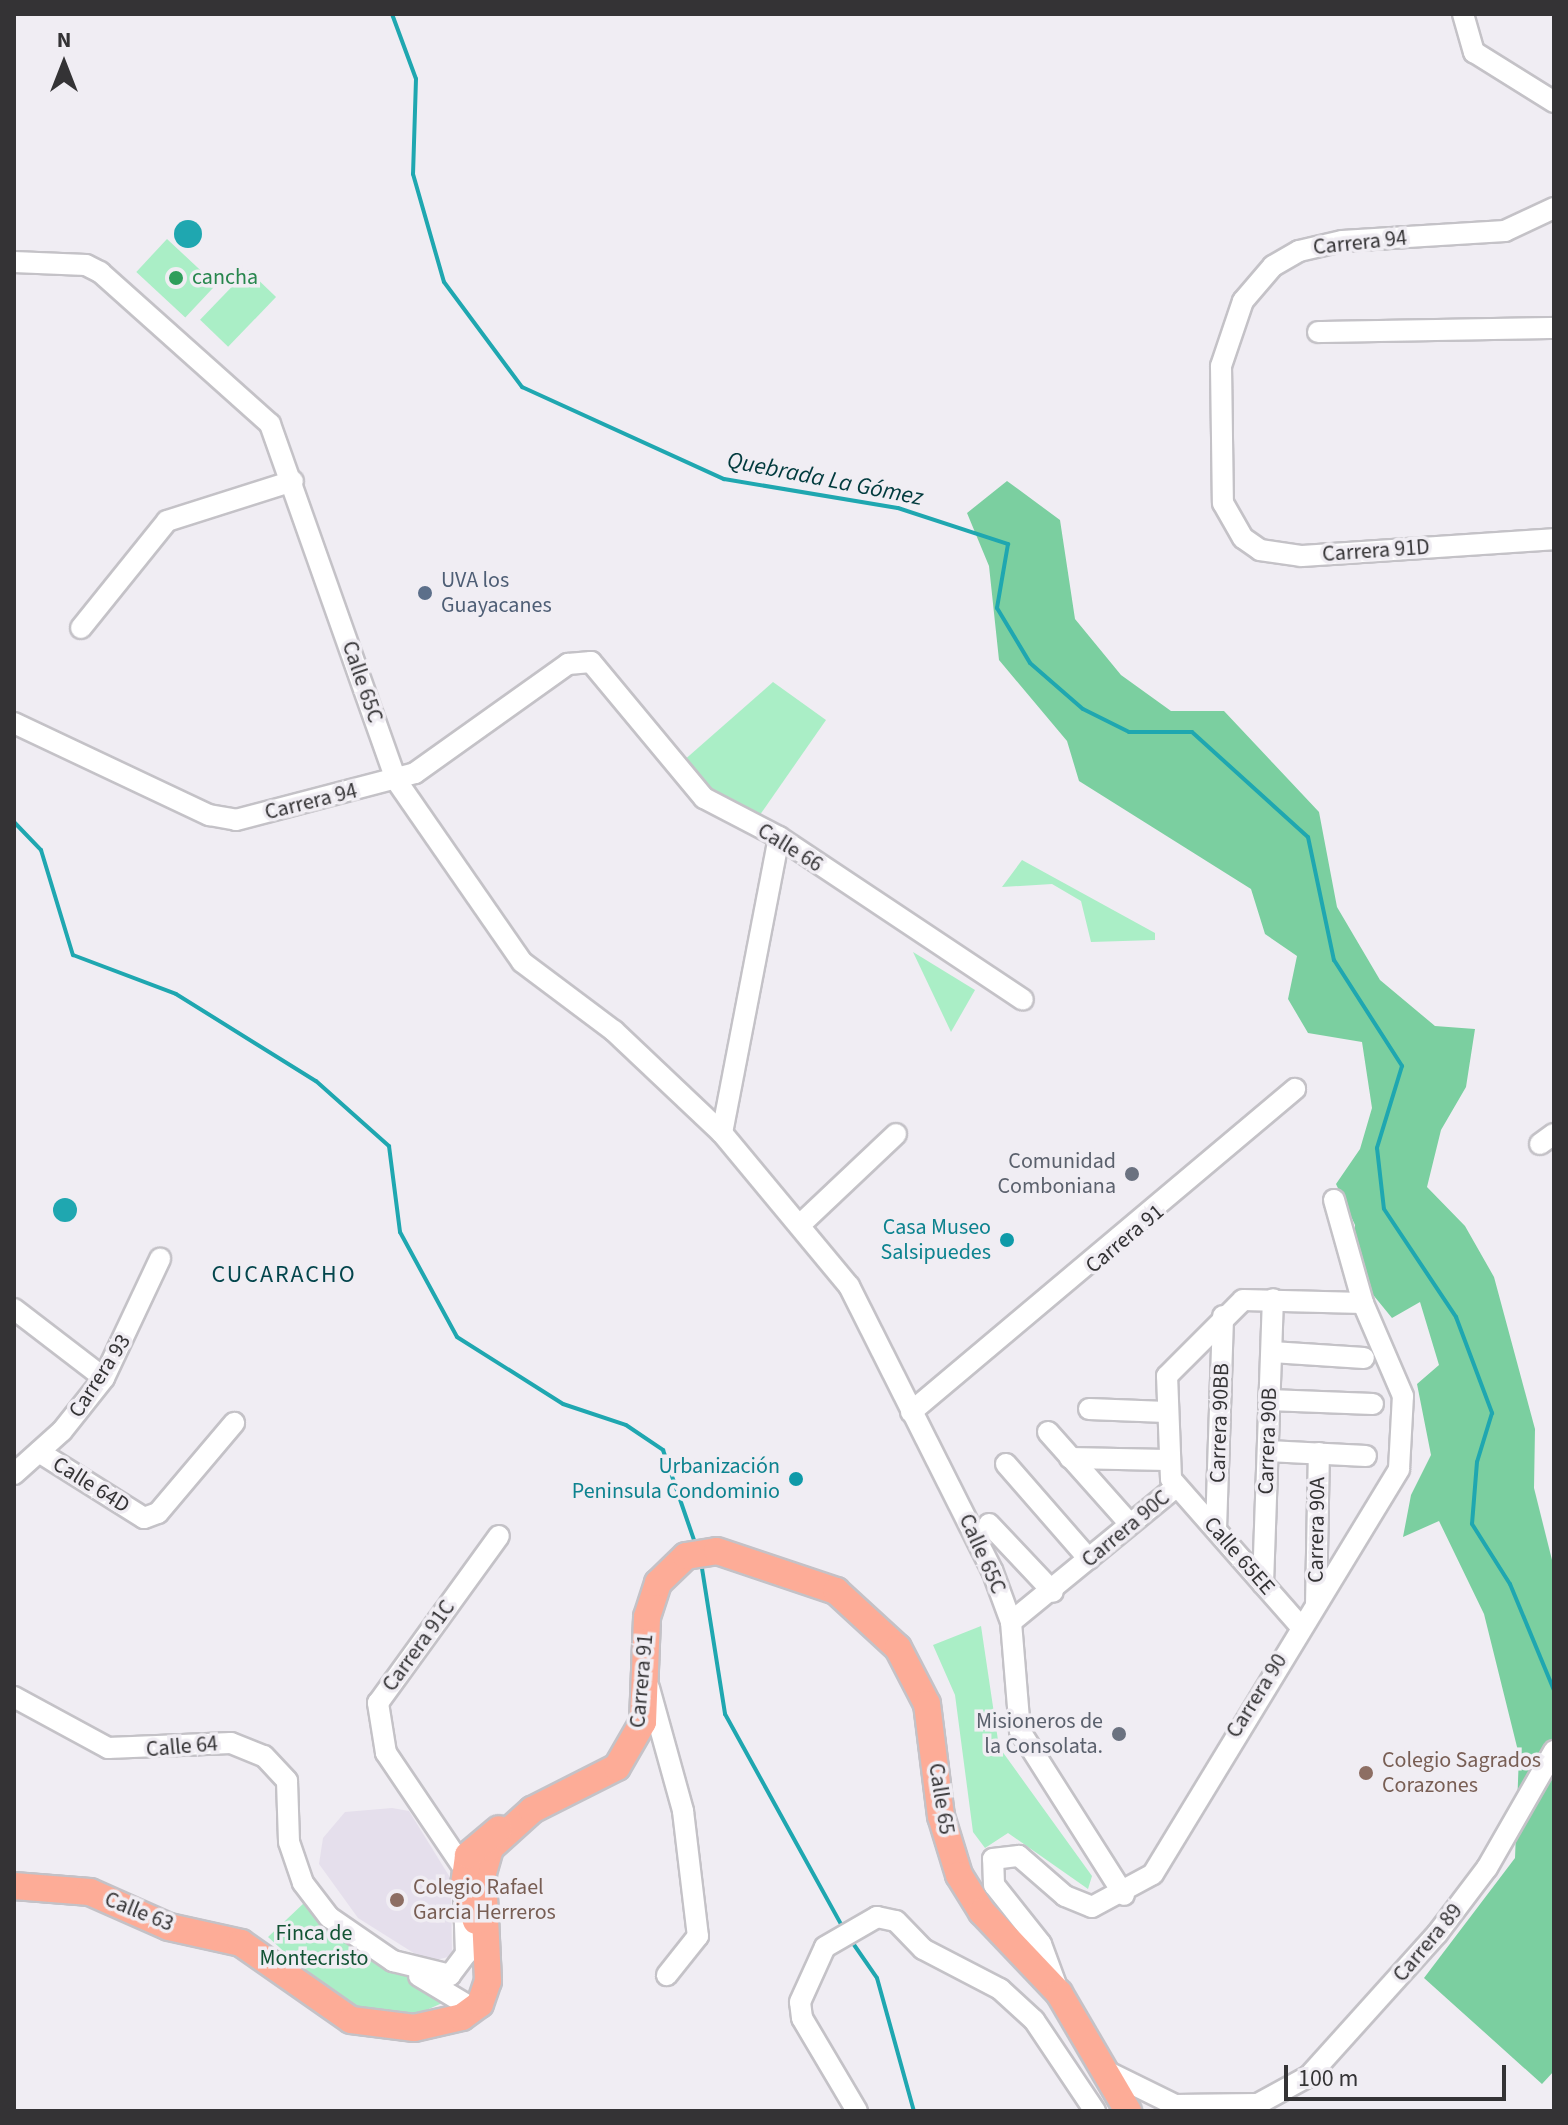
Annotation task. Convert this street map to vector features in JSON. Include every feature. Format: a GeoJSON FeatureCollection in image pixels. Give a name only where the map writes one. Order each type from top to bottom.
{"type":"FeatureCollection","features":[{"type":"Feature","properties":{"kind":"main road","name":"Carrera 91"},"geometry":{"type":"LineString","coordinates":[[474,1891],[490,1848],[520,1819],[617,1767],[643,1722],[647,1617],[667,1570],[694,1552],[717,1551]]}},
{"type":"Feature","properties":{"kind":"main road","name":"Calle 65"},"geometry":{"type":"LineString","coordinates":[[717,1551],[836,1591],[888,1634],[927,1704],[941,1816],[959,1875],[982,1912],[1059,1993],[1128,2111]]}},
{"type":"Feature","properties":{"kind":"main road"},"geometry":{"type":"LineString","coordinates":[[474,2009],[488,1981],[487,1942],[474,1891],[470,1849],[495,1831],[520,1819]]}},
{"type":"Feature","properties":{"kind":"main road","name":"Calle 63"},"geometry":{"type":"LineString","coordinates":[[14,1886],[90,1892],[169,1927],[241,1943],[351,2020],[427,2027],[474,2009]]}},
{"type":"Feature","properties":{"kind":"street"},"geometry":{"type":"LineString","coordinates":[[1463,14],[1474,52],[1554,102]]}},
{"type":"Feature","properties":{"kind":"street","name":"Carrera 94"},"geometry":{"type":"LineString","coordinates":[[1223,503],[1222,353],[1235,313],[1273,266],[1342,241],[1505,231],[1554,208]]}},
{"type":"Feature","properties":{"kind":"street","name":"Calle 65C"},"geometry":{"type":"LineString","coordinates":[[14,262],[100,272],[270,424],[293,481],[396,780],[522,962],[614,1031],[722,1133],[803,1222],[849,1286],[982,1546],[1011,1622],[1020,1731],[1124,1895]]}},
{"type":"Feature","properties":{"kind":"street"},"geometry":{"type":"LineString","coordinates":[[1318,332],[1554,328]]}},
{"type":"Feature","properties":{"kind":"street"},"geometry":{"type":"LineString","coordinates":[[81,628],[167,521],[293,481]]}},
{"type":"Feature","properties":{"kind":"street","name":"Carrera 91D"},"geometry":{"type":"LineString","coordinates":[[1223,503],[1243,538],[1274,555],[1554,539]]}},
{"type":"Feature","properties":{"kind":"street","name":"Carrera 94"},"geometry":{"type":"LineString","coordinates":[[14,723],[220,819],[396,780],[435,760],[568,664],[591,662]]}},
{"type":"Feature","properties":{"kind":"street","name":"Calle 66"},"geometry":{"type":"LineString","coordinates":[[591,662],[695,791],[779,837],[1023,1000]]}},
{"type":"Feature","properties":{"kind":"street"},"geometry":{"type":"LineString","coordinates":[[722,1133],[779,837]]}},
{"type":"Feature","properties":{"kind":"street","name":"Carrera 91"},"geometry":{"type":"LineString","coordinates":[[911,1412],[1295,1089]]}},
{"type":"Feature","properties":{"kind":"street"},"geometry":{"type":"LineString","coordinates":[[803,1222],[896,1134]]}},
{"type":"Feature","properties":{"kind":"street","name":"Carrera 90"},"geometry":{"type":"LineString","coordinates":[[1059,1993],[1041,1944],[994,1885],[993,1859],[1019,1856],[1084,1905],[1124,1895],[1167,1855],[1301,1627],[1388,1494],[1405,1444],[1403,1396],[1363,1303],[1334,1200]]}},
{"type":"Feature","properties":{"kind":"street","name":"Carrera 93"},"geometry":{"type":"LineString","coordinates":[[14,1474],[39,1452],[104,1378],[160,1259]]}},
{"type":"Feature","properties":{"kind":"street","name":"Carrera 90C"},"geometry":{"type":"LineString","coordinates":[[1011,1622],[1053,1592],[1176,1487],[1167,1460],[1169,1367],[1223,1316],[1248,1299],[1273,1299]]}},
{"type":"Feature","properties":{"kind":"street"},"geometry":{"type":"LineString","coordinates":[[1273,1299],[1363,1303]]}},
{"type":"Feature","properties":{"kind":"street","name":"Carrera 90B"},"geometry":{"type":"LineString","coordinates":[[1263,1584],[1273,1299]]}},
{"type":"Feature","properties":{"kind":"street"},"geometry":{"type":"LineString","coordinates":[[14,1309],[104,1378]]}},
{"type":"Feature","properties":{"kind":"street","name":"Carrera 90BB"},"geometry":{"type":"LineString","coordinates":[[1216,1529],[1223,1316]]}},
{"type":"Feature","properties":{"kind":"street"},"geometry":{"type":"LineString","coordinates":[[1272,1352],[1364,1358]]}},
{"type":"Feature","properties":{"kind":"street"},"geometry":{"type":"LineString","coordinates":[[1269,1400],[1373,1404]]}},
{"type":"Feature","properties":{"kind":"street"},"geometry":{"type":"LineString","coordinates":[[1089,1409],[1166,1412]]}},
{"type":"Feature","properties":{"kind":"street","name":"Calle 64D"},"geometry":{"type":"LineString","coordinates":[[39,1452],[144,1518],[158,1513],[234,1423]]}},
{"type":"Feature","properties":{"kind":"street"},"geometry":{"type":"LineString","coordinates":[[1048,1432],[1130,1524]]}},
{"type":"Feature","properties":{"kind":"street"},"geometry":{"type":"LineString","coordinates":[[1268,1451],[1366,1456]]}},
{"type":"Feature","properties":{"kind":"street","name":"Carrera 90A"},"geometry":{"type":"LineString","coordinates":[[1316,1607],[1319,1453]]}},
{"type":"Feature","properties":{"kind":"street"},"geometry":{"type":"LineString","coordinates":[[1070,1458],[1167,1460]]}},
{"type":"Feature","properties":{"kind":"street"},"geometry":{"type":"LineString","coordinates":[[1006,1464],[1089,1559]]}},
{"type":"Feature","properties":{"kind":"street","name":"Calle 65EE"},"geometry":{"type":"LineString","coordinates":[[1176,1487],[1301,1627]]}},
{"type":"Feature","properties":{"kind":"street"},"geometry":{"type":"LineString","coordinates":[[989,1524],[1053,1592]]}},
{"type":"Feature","properties":{"kind":"street","name":"Carrera 91C"},"geometry":{"type":"LineString","coordinates":[[463,1963],[474,1891],[450,1841],[386,1753],[378,1703],[499,1536]]}},
{"type":"Feature","properties":{"kind":"street"},"geometry":{"type":"LineString","coordinates":[[647,1680],[683,1811],[698,1936],[667,1975]]}},
{"type":"Feature","properties":{"kind":"street","name":"Calle 64"},"geometry":{"type":"LineString","coordinates":[[14,1697],[108,1748],[231,1743],[264,1756],[287,1781],[289,1842],[303,1883],[329,1917],[393,1961],[438,1977],[463,1963]]}},
{"type":"Feature","properties":{"kind":"street","name":"Carrera 89"},"geometry":{"type":"LineString","coordinates":[[1245,2111],[1265,2103],[1309,2076],[1437,1934],[1510,1833],[1554,1751]]}},
{"type":"Feature","properties":{"kind":"street"},"geometry":{"type":"LineString","coordinates":[[450,1841],[495,1831]]}},
{"type":"Feature","properties":{"kind":"street"},"geometry":{"type":"LineString","coordinates":[[857,2111],[800,2012],[818,1958],[831,1942],[863,1921],[892,1919],[923,1949],[1000,1989],[1034,2020],[1095,2111]]}},
{"type":"Feature","properties":{"kind":"street"},"geometry":{"type":"LineString","coordinates":[[393,1961],[474,2009]]}},
{"type":"Feature","properties":{"kind":"street"},"geometry":{"type":"LineString","coordinates":[[1105,2070],[1175,2105],[1265,2103]]}},
{"type":"Feature","properties":{"kind":"shaded area","name":"Colegio Rafael Garcia Herreros"},"geometry":{"type":"Polygon","coordinates":[[[392,1808],[409,1811],[451,1879],[452,1956],[428,1962],[358,1918],[319,1864],[323,1838],[345,1812],[392,1808]]]}},
{"type":"Feature","properties":{"kind":"green space","name":"cancha"},"geometry":{"type":"Polygon","coordinates":[[[167,239],[216,285],[185,318],[136,272],[167,239]]]}},
{"type":"Feature","properties":{"kind":"green space","name":"cancha"},"geometry":{"type":"Polygon","coordinates":[[[248,270],[276,297],[228,347],[200,320],[248,270]]]}},
{"type":"Feature","properties":{"kind":"green space"},"geometry":{"type":"Polygon","coordinates":[[[1007,481],[1060,520],[1075,619],[1121,675],[1171,711],[1224,711],[1319,812],[1337,907],[1380,980],[1435,1026],[1475,1029],[1466,1087],[1441,1130],[1427,1187],[1465,1226],[1494,1277],[1535,1429],[1534,1488],[1554,1568],[1554,2071],[1542,2084],[1424,1978],[1515,1858],[1519,1755],[1484,1614],[1439,1521],[1403,1537],[1411,1495],[1431,1455],[1417,1384],[1439,1365],[1420,1302],[1392,1318],[1352,1269],[1355,1225],[1336,1184],[1360,1149],[1372,1108],[1362,1042],[1308,1033],[1288,999],[1297,956],[1265,934],[1251,889],[1079,781],[1067,741],[999,660],[989,566],[967,513],[1007,481]]]}},
{"type":"Feature","properties":{"kind":"green space"},"geometry":{"type":"Polygon","coordinates":[[[773,682],[826,720],[755,822],[713,798],[682,762],[773,682]]]}},
{"type":"Feature","properties":{"kind":"green space"},"geometry":{"type":"Polygon","coordinates":[[[1022,860],[1155,933],[1155,940],[1091,942],[1081,901],[1052,884],[1002,887],[1022,860]]]}},
{"type":"Feature","properties":{"kind":"green space"},"geometry":{"type":"Polygon","coordinates":[[[913,952],[975,990],[951,1032],[913,952]]]}},
{"type":"Feature","properties":{"kind":"green space"},"geometry":{"type":"Polygon","coordinates":[[[981,1626],[999,1747],[1092,1876],[1088,1889],[1008,1833],[985,1848],[973,1832],[955,1695],[933,1645],[981,1626]]]}},
{"type":"Feature","properties":{"kind":"green space","name":"Finca de Montecristo"},"geometry":{"type":"Polygon","coordinates":[[[304,1903],[347,1943],[449,2000],[413,2016],[356,2006],[324,1988],[268,1937],[304,1903]]]}},
{"type":"Feature","properties":{"kind":"water"},"geometry":{"type":"Polygon","coordinates":[[[188,220],[198,224],[202,234],[198,244],[188,248],[178,244],[174,234],[178,224],[188,220]]]}},
{"type":"Feature","properties":{"kind":"water"},"geometry":{"type":"Polygon","coordinates":[[[65,1198],[74,1201],[77,1210],[74,1219],[65,1222],[56,1219],[53,1210],[56,1201],[65,1198]]]}},
{"type":"Feature","properties":{"kind":"waterway","name":"Quebrada La Gómez"},"geometry":{"type":"LineString","coordinates":[[392,14],[416,79],[413,174],[444,282],[522,387],[724,479],[898,508],[1008,544],[997,608],[1030,663],[1083,709],[1129,732],[1192,732],[1308,837],[1334,960],[1402,1066],[1377,1148],[1384,1209],[1456,1317],[1492,1413],[1477,1462],[1472,1524],[1510,1584],[1554,1690]]}},
{"type":"Feature","properties":{"kind":"waterway"},"geometry":{"type":"LineString","coordinates":[[14,822],[41,850],[73,955],[176,994],[316,1081],[389,1146],[400,1232],[457,1337],[563,1404],[626,1425],[663,1450],[696,1546]]}},
{"type":"Feature","properties":{"kind":"waterway"},"geometry":{"type":"LineString","coordinates":[[701,1562],[725,1714],[843,1928]]}},
{"type":"Feature","properties":{"kind":"waterway"},"geometry":{"type":"LineString","coordinates":[[850,1939],[877,1978],[914,2111]]}},
{"type":"Feature","properties":{"kind":"place","name":"cancha"},"geometry":{"type":"Point","coordinates":[176,278]}},
{"type":"Feature","properties":{"kind":"place","name":"UVA los Guayacanes"},"geometry":{"type":"Point","coordinates":[425,593]}},
{"type":"Feature","properties":{"kind":"place","name":"Comunidad Comboniana"},"geometry":{"type":"Point","coordinates":[1132,1174]}},
{"type":"Feature","properties":{"kind":"place","name":"Casa Museo Salsipuedes"},"geometry":{"type":"Point","coordinates":[1007,1240]}},
{"type":"Feature","properties":{"kind":"place","name":"Urbanización Peninsula Condominio"},"geometry":{"type":"Point","coordinates":[796,1479]}},
{"type":"Feature","properties":{"kind":"place","name":"Misioneros de la Consolata."},"geometry":{"type":"Point","coordinates":[1119,1734]}},
{"type":"Feature","properties":{"kind":"place","name":"Colegio Sagrados Corazones"},"geometry":{"type":"Point","coordinates":[1366,1773]}},
{"type":"Feature","properties":{"kind":"place","name":"Colegio Rafael Garcia Herreros"},"geometry":{"type":"Point","coordinates":[397,1900]}},
{"type":"Feature","properties":{"kind":"district","name":"CUCARACHO"},"geometry":{"type":"Point","coordinates":[284,1275]}}]}
